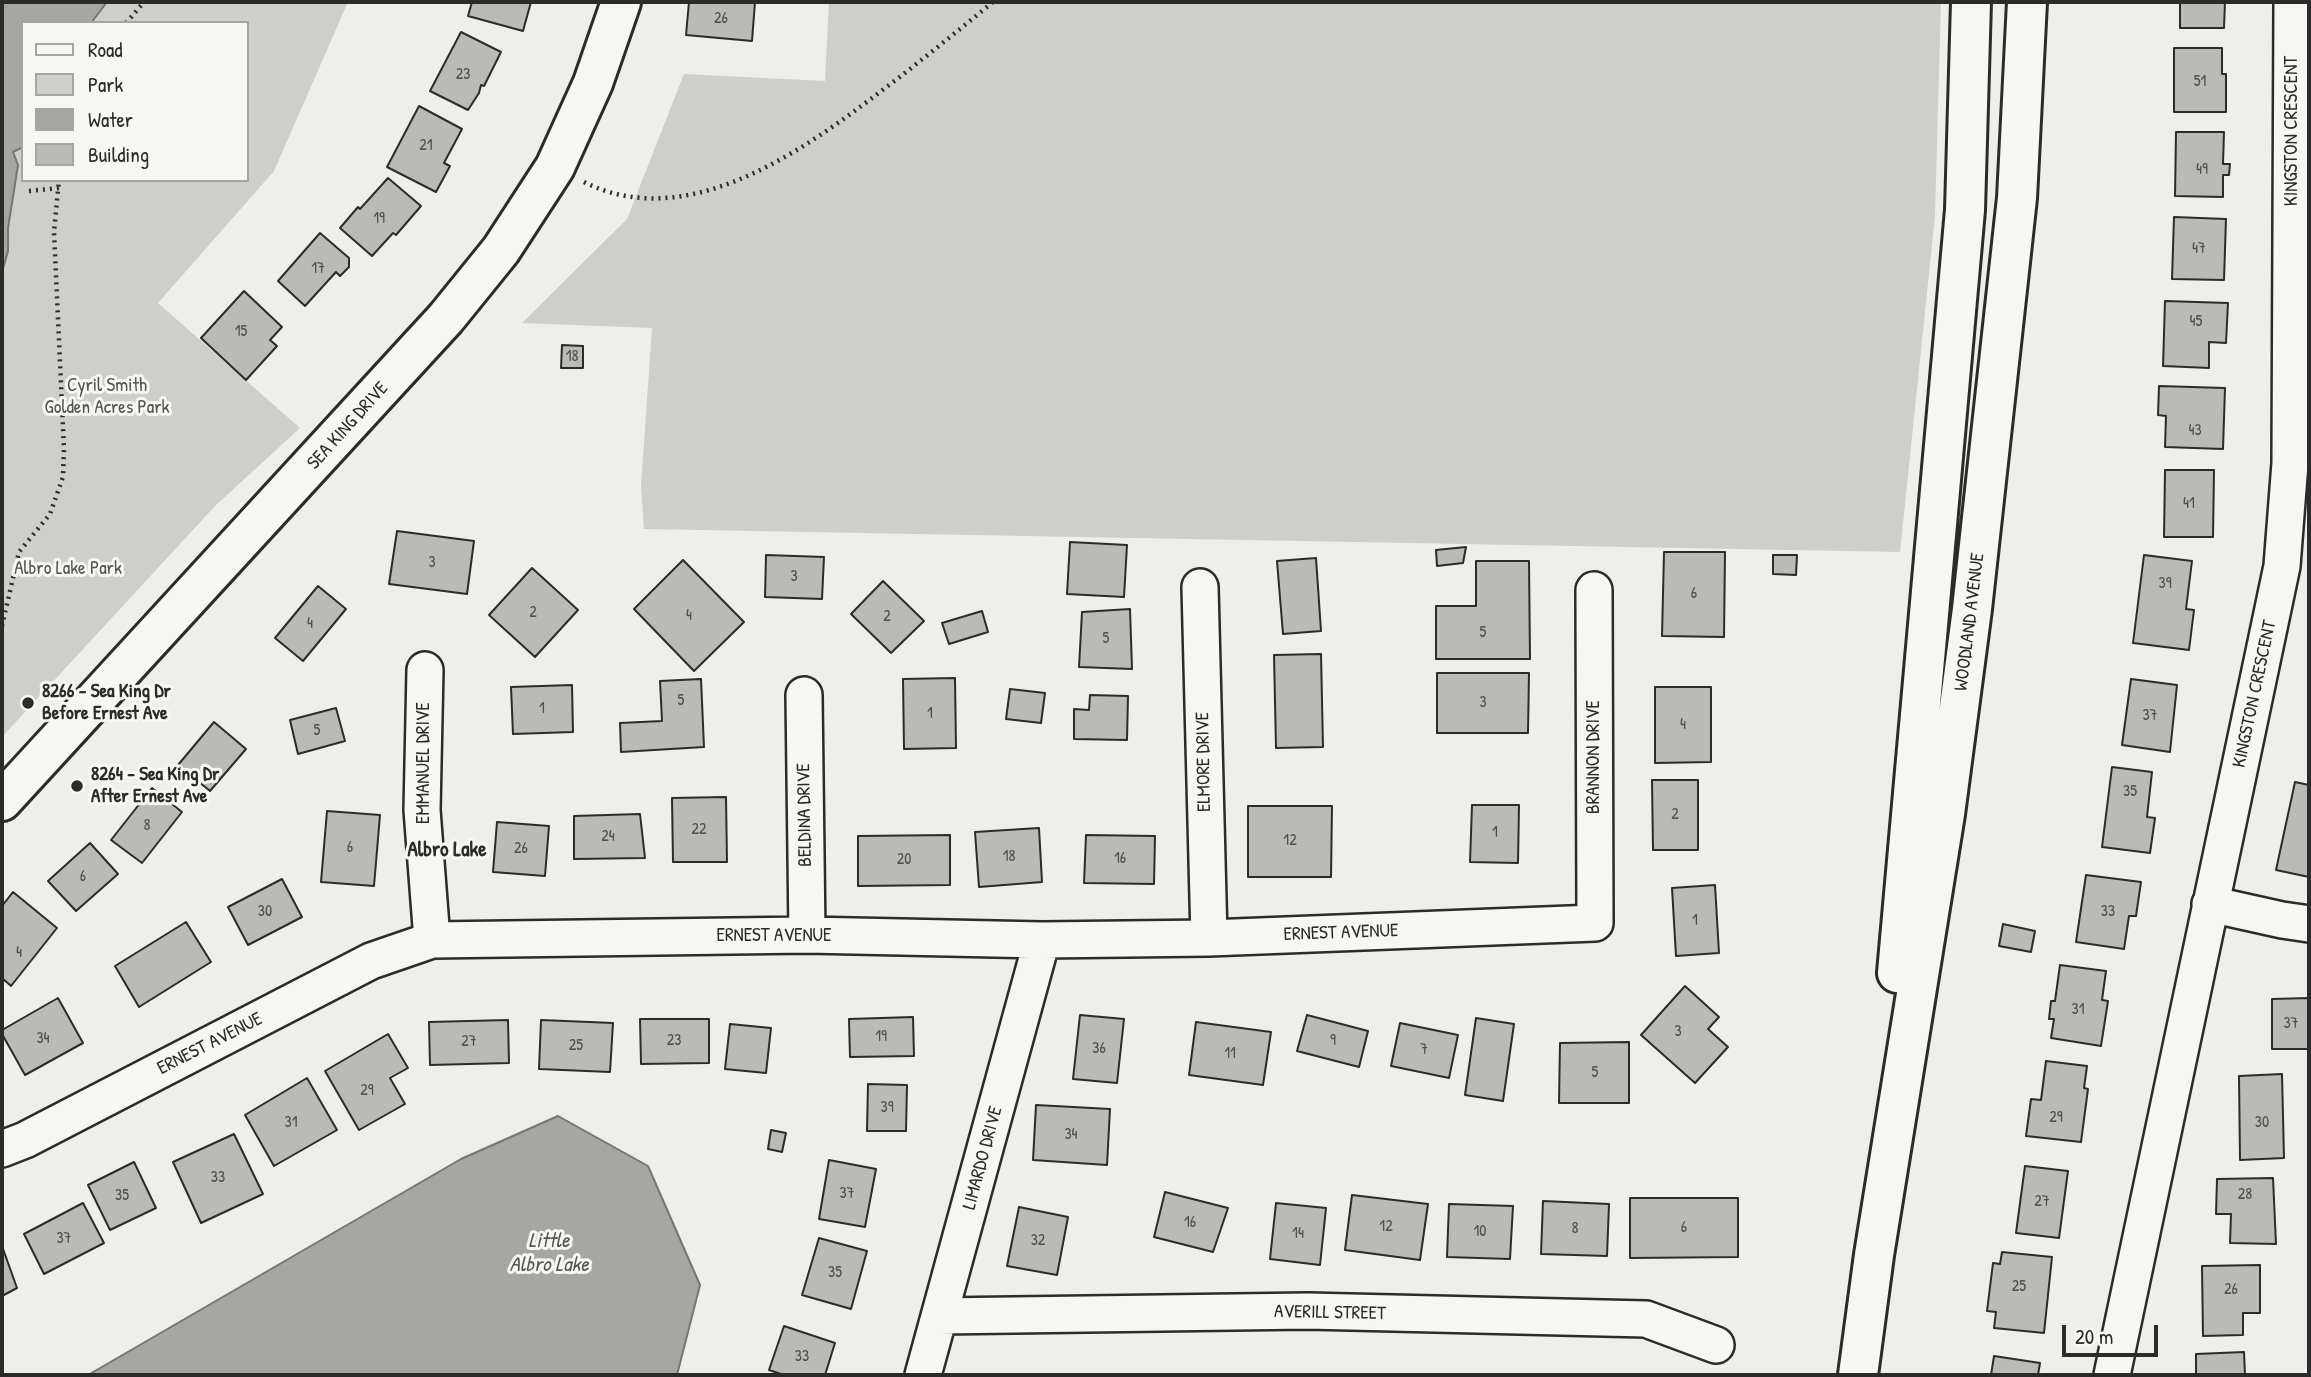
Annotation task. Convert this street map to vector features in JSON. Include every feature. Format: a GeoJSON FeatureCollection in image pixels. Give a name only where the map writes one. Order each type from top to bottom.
{"type":"FeatureCollection","features":[{"type":"Feature","properties":{"kind":"main road","name":"SEA KING DRIVE"},"geometry":{"type":"LineString","coordinates":[[2,801],[446,318],[501,250],[555,167],[593,83],[621,2]]}},
{"type":"Feature","properties":{"kind":"main road","name":"WOODLAND AVENUE"},"geometry":{"type":"LineString","coordinates":[[1877,1239],[1901,920],[1965,211],[1971,2]]}},
{"type":"Feature","properties":{"kind":"main road","name":"WOODLAND AVENUE"},"geometry":{"type":"LineString","coordinates":[[1858,1375],[1945,814],[1972,609],[2017,198],[2027,2]]}},
{"type":"Feature","properties":{"kind":"street","name":"KINGSTON CRESCENT"},"geometry":{"type":"LineString","coordinates":[[2112,1375],[2282,566],[2290,463],[2292,2]]}},
{"type":"Feature","properties":{"kind":"street","name":"ELMORE DRIVE"},"geometry":{"type":"LineString","coordinates":[[1200,587],[1209,937]]}},
{"type":"Feature","properties":{"kind":"street","name":"BRANNON DRIVE"},"geometry":{"type":"LineString","coordinates":[[1594,590],[1595,923]]}},
{"type":"Feature","properties":{"kind":"street","name":"EMMANUEL DRIVE"},"geometry":{"type":"LineString","coordinates":[[425,670],[422,810],[432,940]]}},
{"type":"Feature","properties":{"kind":"street","name":"BELDINA DRIVE"},"geometry":{"type":"LineString","coordinates":[[804,695],[807,935]]}},
{"type":"Feature","properties":{"kind":"street"},"geometry":{"type":"LineString","coordinates":[[2210,904],[2309,924]]}},
{"type":"Feature","properties":{"kind":"street","name":"ERNEST AVENUE"},"geometry":{"type":"LineString","coordinates":[[2,1149],[25,1140],[371,961],[432,940],[807,935],[1042,940],[1209,937],[1595,923]]}},
{"type":"Feature","properties":{"kind":"street","name":"LIMARDO DRIVE"},"geometry":{"type":"LineString","coordinates":[[923,1375],[1042,940]]}},
{"type":"Feature","properties":{"kind":"street","name":"AVERILL STREET"},"geometry":{"type":"LineString","coordinates":[[940,1316],[1308,1311],[1646,1319],[1716,1345]]}},
{"type":"Feature","properties":{"kind":"path"},"geometry":{"type":"LineString","coordinates":[[128,21],[144,2]]}},
{"type":"Feature","properties":{"kind":"path"},"geometry":{"type":"LineString","coordinates":[[555,167],[602,191],[625,196],[690,194],[723,186],[761,171],[822,136],[924,59],[993,2]]}},
{"type":"Feature","properties":{"kind":"path"},"geometry":{"type":"LineString","coordinates":[[2,626],[19,552],[50,514],[63,477],[63,410],[54,232],[60,182]]}},
{"type":"Feature","properties":{"kind":"path"},"geometry":{"type":"LineString","coordinates":[[29,191],[59,188]]}},
{"type":"Feature","properties":{"kind":"green space","name":"Cyril Smith Golden Acres Park"},"geometry":{"type":"Polygon","coordinates":[[[107,2],[348,2],[274,171],[158,303],[300,428],[215,506],[2,737],[2,272],[8,251],[8,228],[18,165],[13,152],[21,148],[21,182],[248,182],[248,21],[93,21],[107,2]]]}},
{"type":"Feature","properties":{"kind":"green space"},"geometry":{"type":"Polygon","coordinates":[[[829,2],[1941,2],[1935,216],[1900,552],[644,529],[641,486],[652,328],[522,323],[627,219],[684,74],[825,81],[829,2]]]}},
{"type":"Feature","properties":{"kind":"water"},"geometry":{"type":"Polygon","coordinates":[[[2,2],[107,2],[93,21],[21,21],[21,148],[13,152],[18,165],[8,228],[8,251],[2,272],[2,2]]]}},
{"type":"Feature","properties":{"kind":"water","name":"Little Albro Lake"},"geometry":{"type":"Polygon","coordinates":[[[558,1116],[648,1166],[700,1285],[677,1375],[88,1375],[461,1159],[558,1116]]]}},
{"type":"Feature","properties":{"kind":"building"},"geometry":{"type":"Polygon","coordinates":[[[472,2],[531,2],[523,31],[468,16],[472,2]]]}},
{"type":"Feature","properties":{"kind":"building"},"geometry":{"type":"Polygon","coordinates":[[[689,2],[755,2],[752,41],[686,35],[689,2]]]}},
{"type":"Feature","properties":{"kind":"building"},"geometry":{"type":"Polygon","coordinates":[[[2180,2],[2225,2],[2224,28],[2180,28],[2180,2]]]}},
{"type":"Feature","properties":{"kind":"building"},"geometry":{"type":"Polygon","coordinates":[[[461,32],[501,52],[468,110],[430,91],[461,32]]]}},
{"type":"Feature","properties":{"kind":"building"},"geometry":{"type":"Polygon","coordinates":[[[2174,48],[2222,48],[2222,74],[2226,74],[2226,112],[2174,112],[2174,48]]]}},
{"type":"Feature","properties":{"kind":"building"},"geometry":{"type":"Polygon","coordinates":[[[419,106],[462,129],[444,163],[450,166],[436,192],[387,167],[419,106]]]}},
{"type":"Feature","properties":{"kind":"building"},"geometry":{"type":"Polygon","coordinates":[[[2176,132],[2224,132],[2223,164],[2230,164],[2229,175],[2223,175],[2223,197],[2175,196],[2176,132]]]}},
{"type":"Feature","properties":{"kind":"building"},"geometry":{"type":"Polygon","coordinates":[[[388,178],[421,206],[396,235],[393,233],[372,256],[340,228],[388,178]]]}},
{"type":"Feature","properties":{"kind":"building"},"geometry":{"type":"Polygon","coordinates":[[[2174,217],[2226,219],[2224,280],[2172,279],[2174,217]]]}},
{"type":"Feature","properties":{"kind":"building"},"geometry":{"type":"Polygon","coordinates":[[[320,233],[349,258],[349,267],[340,276],[336,272],[305,306],[278,281],[320,233]]]}},
{"type":"Feature","properties":{"kind":"building"},"geometry":{"type":"Polygon","coordinates":[[[244,291],[282,327],[270,340],[277,346],[246,380],[201,338],[244,291]]]}},
{"type":"Feature","properties":{"kind":"building"},"geometry":{"type":"Polygon","coordinates":[[[2165,301],[2228,303],[2226,343],[2209,342],[2209,368],[2163,366],[2165,301]]]}},
{"type":"Feature","properties":{"kind":"building"},"geometry":{"type":"Polygon","coordinates":[[[562,345],[583,346],[583,368],[561,368],[562,345]]]}},
{"type":"Feature","properties":{"kind":"building"},"geometry":{"type":"Polygon","coordinates":[[[2159,386],[2225,388],[2223,449],[2165,447],[2166,416],[2158,415],[2159,386]]]}},
{"type":"Feature","properties":{"kind":"building"},"geometry":{"type":"Polygon","coordinates":[[[2165,470],[2214,470],[2213,537],[2164,537],[2165,470]]]}},
{"type":"Feature","properties":{"kind":"building"},"geometry":{"type":"Polygon","coordinates":[[[397,531],[474,541],[467,594],[389,584],[397,531]]]}},
{"type":"Feature","properties":{"kind":"building"},"geometry":{"type":"Polygon","coordinates":[[[1070,542],[1127,545],[1124,597],[1067,594],[1070,542]]]}},
{"type":"Feature","properties":{"kind":"building"},"geometry":{"type":"Polygon","coordinates":[[[1466,547],[1463,563],[1437,566],[1436,550],[1466,547]]]}},
{"type":"Feature","properties":{"kind":"building"},"geometry":{"type":"Polygon","coordinates":[[[1664,552],[1725,552],[1724,637],[1662,636],[1664,552]]]}},
{"type":"Feature","properties":{"kind":"building"},"geometry":{"type":"Polygon","coordinates":[[[766,555],[824,557],[822,599],[765,597],[766,555]]]}},
{"type":"Feature","properties":{"kind":"building"},"geometry":{"type":"Polygon","coordinates":[[[1773,555],[1797,555],[1796,575],[1773,574],[1773,555]]]}},
{"type":"Feature","properties":{"kind":"building"},"geometry":{"type":"Polygon","coordinates":[[[2144,555],[2192,561],[2186,609],[2194,610],[2189,650],[2133,643],[2144,555]]]}},
{"type":"Feature","properties":{"kind":"building"},"geometry":{"type":"Polygon","coordinates":[[[1316,558],[1321,631],[1283,634],[1277,561],[1316,558]]]}},
{"type":"Feature","properties":{"kind":"building"},"geometry":{"type":"Polygon","coordinates":[[[683,560],[744,622],[694,671],[634,609],[683,560]]]}},
{"type":"Feature","properties":{"kind":"building"},"geometry":{"type":"Polygon","coordinates":[[[1476,561],[1529,561],[1530,659],[1436,659],[1436,606],[1476,606],[1476,561]]]}},
{"type":"Feature","properties":{"kind":"building"},"geometry":{"type":"Polygon","coordinates":[[[532,568],[578,610],[535,657],[489,615],[532,568]]]}},
{"type":"Feature","properties":{"kind":"building"},"geometry":{"type":"Polygon","coordinates":[[[883,581],[924,621],[891,653],[851,614],[883,581]]]}},
{"type":"Feature","properties":{"kind":"building"},"geometry":{"type":"Polygon","coordinates":[[[318,586],[346,609],[303,661],[275,638],[318,586]]]}},
{"type":"Feature","properties":{"kind":"building"},"geometry":{"type":"Polygon","coordinates":[[[1130,609],[1132,669],[1079,667],[1082,612],[1130,609]]]}},
{"type":"Feature","properties":{"kind":"building"},"geometry":{"type":"Polygon","coordinates":[[[982,611],[988,632],[949,644],[942,623],[982,611]]]}},
{"type":"Feature","properties":{"kind":"building"},"geometry":{"type":"Polygon","coordinates":[[[1321,654],[1323,747],[1276,748],[1274,655],[1321,654]]]}},
{"type":"Feature","properties":{"kind":"building"},"geometry":{"type":"Polygon","coordinates":[[[1437,673],[1529,673],[1528,733],[1437,733],[1437,673]]]}},
{"type":"Feature","properties":{"kind":"building"},"geometry":{"type":"Polygon","coordinates":[[[955,678],[956,748],[904,749],[903,679],[955,678]]]}},
{"type":"Feature","properties":{"kind":"building"},"geometry":{"type":"Polygon","coordinates":[[[701,679],[704,747],[621,752],[620,723],[662,721],[660,681],[701,679]]]}},
{"type":"Feature","properties":{"kind":"building"},"geometry":{"type":"Polygon","coordinates":[[[2131,679],[2177,685],[2170,752],[2122,745],[2131,679]]]}},
{"type":"Feature","properties":{"kind":"building"},"geometry":{"type":"Polygon","coordinates":[[[572,685],[573,732],[513,734],[511,687],[572,685]]]}},
{"type":"Feature","properties":{"kind":"building"},"geometry":{"type":"Polygon","coordinates":[[[1655,687],[1711,687],[1711,762],[1655,763],[1655,687]]]}},
{"type":"Feature","properties":{"kind":"building"},"geometry":{"type":"Polygon","coordinates":[[[1010,689],[1045,693],[1041,723],[1006,719],[1010,689]]]}},
{"type":"Feature","properties":{"kind":"building"},"geometry":{"type":"Polygon","coordinates":[[[1090,695],[1128,696],[1127,740],[1074,739],[1074,709],[1089,710],[1090,695]]]}},
{"type":"Feature","properties":{"kind":"building"},"geometry":{"type":"Polygon","coordinates":[[[336,708],[345,741],[298,754],[290,720],[336,708]]]}},
{"type":"Feature","properties":{"kind":"building"},"geometry":{"type":"Polygon","coordinates":[[[214,722],[246,749],[210,791],[178,765],[214,722]]]}},
{"type":"Feature","properties":{"kind":"building"},"geometry":{"type":"Polygon","coordinates":[[[2112,767],[2152,772],[2147,817],[2155,818],[2150,853],[2102,847],[2112,767]]]}},
{"type":"Feature","properties":{"kind":"building"},"geometry":{"type":"Polygon","coordinates":[[[1652,780],[1698,780],[1698,850],[1653,850],[1652,780]]]}},
{"type":"Feature","properties":{"kind":"building"},"geometry":{"type":"Polygon","coordinates":[[[2295,782],[2309,785],[2309,877],[2276,870],[2295,782]]]}},
{"type":"Feature","properties":{"kind":"building"},"geometry":{"type":"Polygon","coordinates":[[[152,788],[182,812],[142,863],[111,840],[152,788]]]}},
{"type":"Feature","properties":{"kind":"building"},"geometry":{"type":"Polygon","coordinates":[[[726,797],[727,862],[673,862],[672,798],[726,797]]]}},
{"type":"Feature","properties":{"kind":"building"},"geometry":{"type":"Polygon","coordinates":[[[1472,805],[1519,805],[1518,863],[1470,862],[1472,805]]]}},
{"type":"Feature","properties":{"kind":"building"},"geometry":{"type":"Polygon","coordinates":[[[1248,806],[1332,806],[1331,877],[1248,877],[1248,806]]]}},
{"type":"Feature","properties":{"kind":"building"},"geometry":{"type":"Polygon","coordinates":[[[327,811],[380,815],[374,886],[321,882],[327,811]]]}},
{"type":"Feature","properties":{"kind":"building"},"geometry":{"type":"Polygon","coordinates":[[[640,814],[645,858],[574,859],[574,816],[640,814]]]}},
{"type":"Feature","properties":{"kind":"building"},"geometry":{"type":"Polygon","coordinates":[[[497,822],[549,826],[545,876],[493,872],[497,822]]]}},
{"type":"Feature","properties":{"kind":"building"},"geometry":{"type":"Polygon","coordinates":[[[1039,828],[1042,882],[979,887],[975,832],[1039,828]]]}},
{"type":"Feature","properties":{"kind":"building"},"geometry":{"type":"Polygon","coordinates":[[[950,835],[950,885],[858,886],[858,836],[950,835]]]}},
{"type":"Feature","properties":{"kind":"building"},"geometry":{"type":"Polygon","coordinates":[[[1086,835],[1155,836],[1154,884],[1084,883],[1086,835]]]}},
{"type":"Feature","properties":{"kind":"building"},"geometry":{"type":"Polygon","coordinates":[[[90,843],[118,874],[76,911],[48,881],[90,843]]]}},
{"type":"Feature","properties":{"kind":"building"},"geometry":{"type":"Polygon","coordinates":[[[2086,875],[2141,882],[2136,916],[2129,916],[2124,949],[2076,942],[2086,875]]]}},
{"type":"Feature","properties":{"kind":"building"},"geometry":{"type":"Polygon","coordinates":[[[282,879],[302,917],[248,945],[228,907],[282,879]]]}},
{"type":"Feature","properties":{"kind":"building"},"geometry":{"type":"Polygon","coordinates":[[[1715,885],[1719,953],[1676,956],[1672,888],[1715,885]]]}},
{"type":"Feature","properties":{"kind":"building"},"geometry":{"type":"Polygon","coordinates":[[[13,892],[57,928],[11,986],[2,978],[2,906],[13,892]]]}},
{"type":"Feature","properties":{"kind":"building"},"geometry":{"type":"Polygon","coordinates":[[[186,922],[211,962],[139,1007],[115,966],[186,922]]]}},
{"type":"Feature","properties":{"kind":"building"},"geometry":{"type":"Polygon","coordinates":[[[2003,924],[2035,931],[2031,952],[1999,946],[2003,924]]]}},
{"type":"Feature","properties":{"kind":"building"},"geometry":{"type":"Polygon","coordinates":[[[2060,965],[2106,971],[2102,1000],[2108,1001],[2101,1046],[2051,1038],[2054,1019],[2049,1019],[2051,1001],[2055,1001],[2060,965]]]}},
{"type":"Feature","properties":{"kind":"building"},"geometry":{"type":"Polygon","coordinates":[[[1685,986],[1719,1017],[1708,1029],[1728,1047],[1695,1083],[1641,1035],[1685,986]]]}},
{"type":"Feature","properties":{"kind":"building"},"geometry":{"type":"Polygon","coordinates":[[[58,998],[83,1043],[25,1075],[2,1030],[58,998]]]}},
{"type":"Feature","properties":{"kind":"building"},"geometry":{"type":"Polygon","coordinates":[[[2309,998],[2309,1049],[2272,1049],[2272,999],[2309,998]]]}},
{"type":"Feature","properties":{"kind":"building"},"geometry":{"type":"Polygon","coordinates":[[[1080,1015],[1124,1019],[1117,1083],[1073,1079],[1080,1015]]]}},
{"type":"Feature","properties":{"kind":"building"},"geometry":{"type":"Polygon","coordinates":[[[1307,1015],[1368,1031],[1359,1067],[1297,1051],[1307,1015]]]}},
{"type":"Feature","properties":{"kind":"building"},"geometry":{"type":"Polygon","coordinates":[[[913,1017],[914,1056],[850,1057],[849,1019],[913,1017]]]}},
{"type":"Feature","properties":{"kind":"building"},"geometry":{"type":"Polygon","coordinates":[[[1476,1018],[1514,1024],[1503,1101],[1465,1095],[1476,1018]]]}},
{"type":"Feature","properties":{"kind":"building"},"geometry":{"type":"Polygon","coordinates":[[[640,1019],[709,1019],[709,1063],[641,1064],[640,1019]]]}},
{"type":"Feature","properties":{"kind":"building"},"geometry":{"type":"Polygon","coordinates":[[[508,1020],[509,1063],[430,1065],[429,1022],[508,1020]]]}},
{"type":"Feature","properties":{"kind":"building"},"geometry":{"type":"Polygon","coordinates":[[[541,1020],[613,1023],[610,1072],[539,1069],[541,1020]]]}},
{"type":"Feature","properties":{"kind":"building"},"geometry":{"type":"Polygon","coordinates":[[[1196,1022],[1271,1032],[1263,1085],[1189,1075],[1196,1022]]]}},
{"type":"Feature","properties":{"kind":"building"},"geometry":{"type":"Polygon","coordinates":[[[1400,1023],[1458,1035],[1449,1078],[1391,1066],[1400,1023]]]}},
{"type":"Feature","properties":{"kind":"building"},"geometry":{"type":"Polygon","coordinates":[[[730,1024],[771,1028],[766,1073],[725,1069],[730,1024]]]}},
{"type":"Feature","properties":{"kind":"building"},"geometry":{"type":"Polygon","coordinates":[[[388,1034],[408,1068],[390,1078],[405,1104],[359,1130],[325,1071],[388,1034]]]}},
{"type":"Feature","properties":{"kind":"building"},"geometry":{"type":"Polygon","coordinates":[[[1629,1042],[1629,1103],[1559,1103],[1560,1043],[1629,1042]]]}},
{"type":"Feature","properties":{"kind":"building"},"geometry":{"type":"Polygon","coordinates":[[[2046,1061],[2087,1066],[2084,1088],[2088,1089],[2081,1142],[2026,1136],[2031,1099],[2041,1100],[2046,1061]]]}},
{"type":"Feature","properties":{"kind":"building"},"geometry":{"type":"Polygon","coordinates":[[[2282,1074],[2284,1158],[2240,1160],[2239,1076],[2282,1074]]]}},
{"type":"Feature","properties":{"kind":"building"},"geometry":{"type":"Polygon","coordinates":[[[307,1078],[337,1130],[274,1166],[245,1115],[307,1078]]]}},
{"type":"Feature","properties":{"kind":"building"},"geometry":{"type":"Polygon","coordinates":[[[868,1084],[907,1085],[906,1131],[867,1131],[868,1084]]]}},
{"type":"Feature","properties":{"kind":"building"},"geometry":{"type":"Polygon","coordinates":[[[1036,1105],[1110,1109],[1107,1165],[1033,1160],[1036,1105]]]}},
{"type":"Feature","properties":{"kind":"building"},"geometry":{"type":"Polygon","coordinates":[[[771,1130],[786,1133],[782,1152],[768,1149],[771,1130]]]}},
{"type":"Feature","properties":{"kind":"building"},"geometry":{"type":"Polygon","coordinates":[[[234,1134],[263,1194],[201,1223],[173,1162],[234,1134]]]}},
{"type":"Feature","properties":{"kind":"building"},"geometry":{"type":"Polygon","coordinates":[[[829,1160],[876,1169],[865,1227],[819,1219],[829,1160]]]}},
{"type":"Feature","properties":{"kind":"building"},"geometry":{"type":"Polygon","coordinates":[[[134,1162],[156,1208],[110,1230],[88,1185],[134,1162]]]}},
{"type":"Feature","properties":{"kind":"building"},"geometry":{"type":"Polygon","coordinates":[[[2025,1166],[2068,1171],[2059,1238],[2016,1233],[2025,1166]]]}},
{"type":"Feature","properties":{"kind":"building"},"geometry":{"type":"Polygon","coordinates":[[[2273,1178],[2276,1244],[2230,1243],[2231,1214],[2216,1214],[2217,1179],[2273,1178]]]}},
{"type":"Feature","properties":{"kind":"building"},"geometry":{"type":"Polygon","coordinates":[[[1165,1192],[1228,1208],[1213,1252],[1154,1237],[1165,1192]]]}},
{"type":"Feature","properties":{"kind":"building"},"geometry":{"type":"Polygon","coordinates":[[[1352,1195],[1428,1204],[1420,1260],[1345,1250],[1352,1195]]]}},
{"type":"Feature","properties":{"kind":"building"},"geometry":{"type":"Polygon","coordinates":[[[1630,1198],[1738,1198],[1738,1257],[1630,1258],[1630,1198]]]}},
{"type":"Feature","properties":{"kind":"building"},"geometry":{"type":"Polygon","coordinates":[[[1543,1201],[1609,1204],[1607,1256],[1541,1254],[1543,1201]]]}},
{"type":"Feature","properties":{"kind":"building"},"geometry":{"type":"Polygon","coordinates":[[[83,1203],[104,1243],[44,1274],[24,1234],[83,1203]]]}},
{"type":"Feature","properties":{"kind":"building"},"geometry":{"type":"Polygon","coordinates":[[[1276,1203],[1326,1208],[1320,1265],[1270,1259],[1276,1203]]]}},
{"type":"Feature","properties":{"kind":"building"},"geometry":{"type":"Polygon","coordinates":[[[1449,1204],[1513,1206],[1510,1259],[1447,1257],[1449,1204]]]}},
{"type":"Feature","properties":{"kind":"building"},"geometry":{"type":"Polygon","coordinates":[[[1019,1207],[1068,1217],[1057,1275],[1007,1266],[1019,1207]]]}},
{"type":"Feature","properties":{"kind":"building"},"geometry":{"type":"Polygon","coordinates":[[[819,1238],[867,1251],[851,1309],[802,1295],[819,1238]]]}},
{"type":"Feature","properties":{"kind":"building"},"geometry":{"type":"Polygon","coordinates":[[[2,1246],[17,1288],[2,1296],[2,1246]]]}},
{"type":"Feature","properties":{"kind":"building"},"geometry":{"type":"Polygon","coordinates":[[[2002,1252],[2052,1257],[2044,1333],[1994,1328],[1996,1312],[1987,1311],[1993,1263],[2000,1264],[2002,1252]]]}},
{"type":"Feature","properties":{"kind":"building"},"geometry":{"type":"Polygon","coordinates":[[[2260,1265],[2260,1313],[2243,1313],[2243,1335],[2203,1336],[2202,1266],[2260,1265]]]}},
{"type":"Feature","properties":{"kind":"building"},"geometry":{"type":"Polygon","coordinates":[[[784,1326],[835,1343],[825,1375],[784,1375],[769,1370],[784,1326]]]}},
{"type":"Feature","properties":{"kind":"building"},"geometry":{"type":"Polygon","coordinates":[[[2244,1352],[2245,1375],[2196,1375],[2196,1354],[2244,1352]]]}},
{"type":"Feature","properties":{"kind":"building"},"geometry":{"type":"Polygon","coordinates":[[[1994,1356],[2040,1363],[2038,1375],[1991,1375],[1994,1356]]]}},
{"type":"Feature","properties":{"kind":"place","name":"8266 - Sea King Dr Before Ernest Ave"},"geometry":{"type":"Point","coordinates":[28,703]}},
{"type":"Feature","properties":{"kind":"place","name":"8264 - Sea King Dr After Ernest Ave"},"geometry":{"type":"Point","coordinates":[77,786]}},
{"type":"Feature","properties":{"kind":"district","name":"Albro Lake"},"geometry":{"type":"Point","coordinates":[447,850]}},
{"type":"Feature","properties":{"kind":"park label","name":"Albro Lake Park"},"geometry":{"type":"Point","coordinates":[68,569]}}]}
